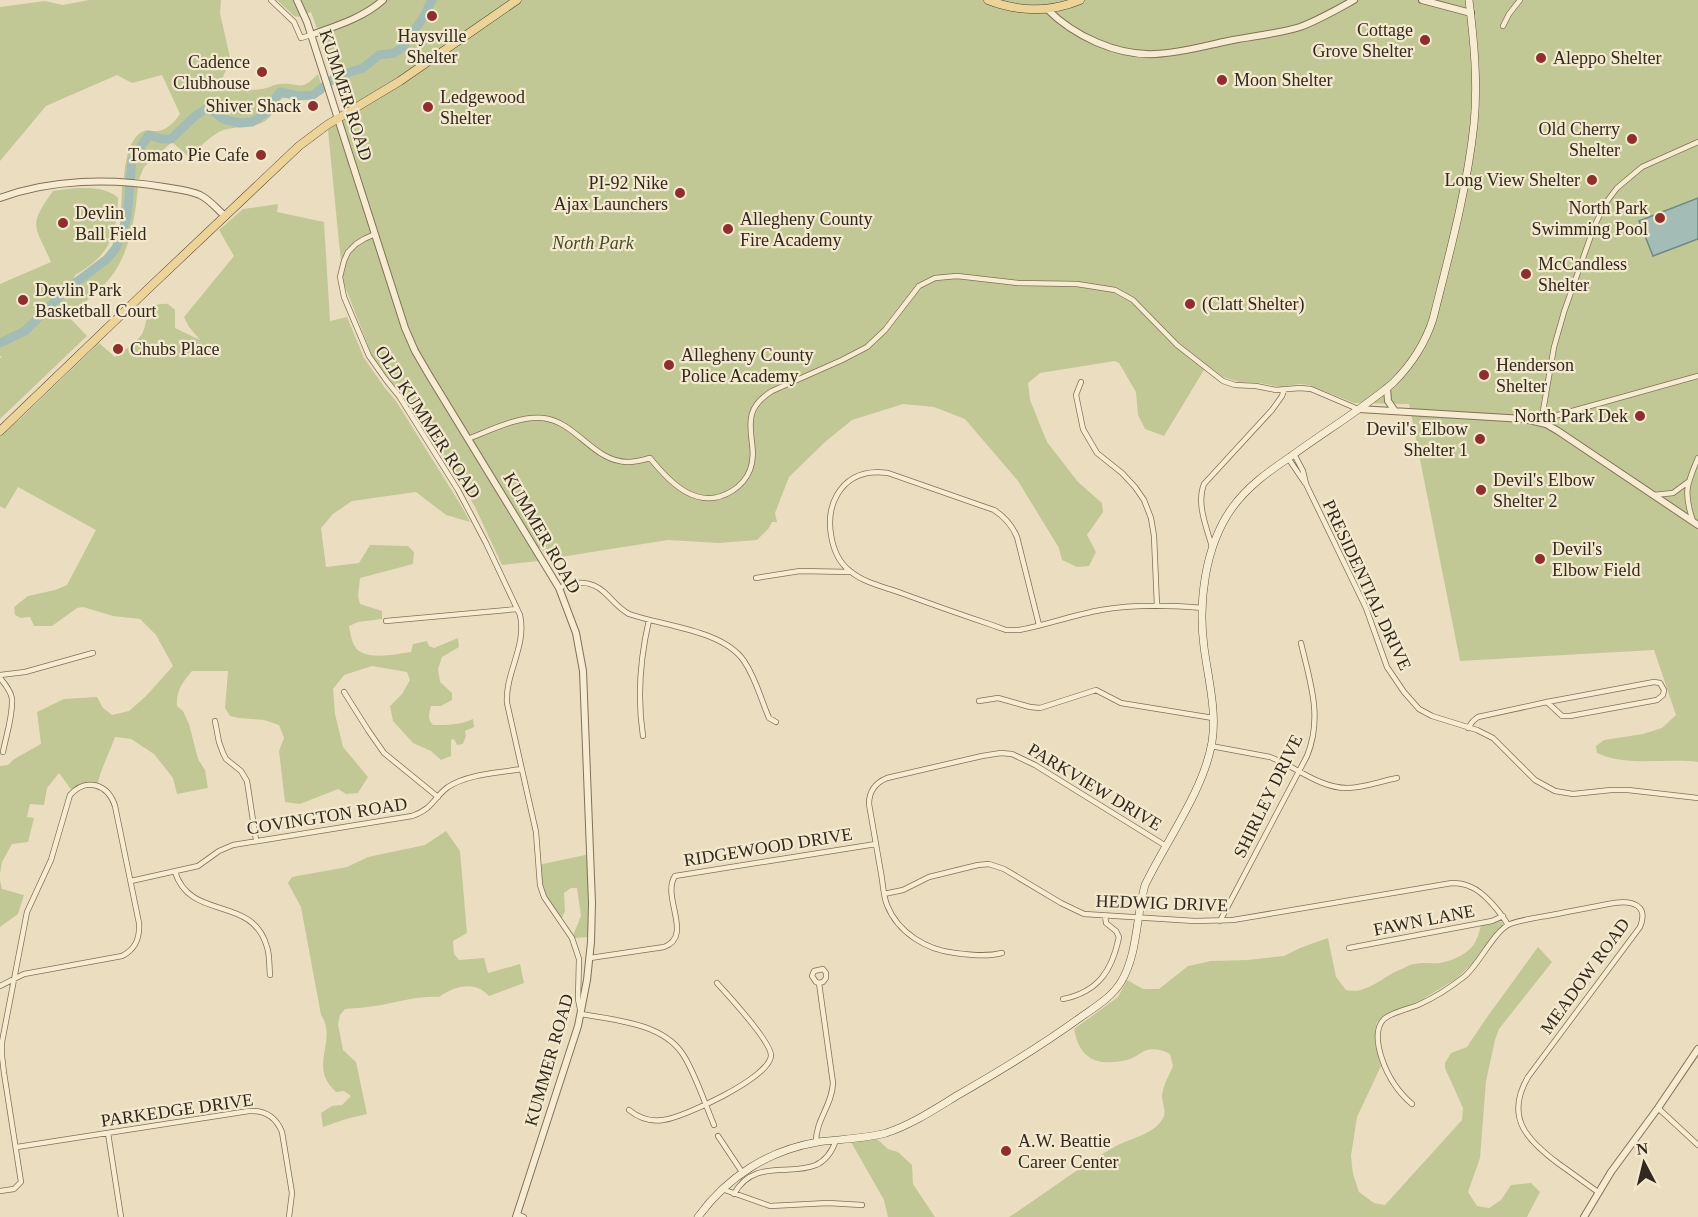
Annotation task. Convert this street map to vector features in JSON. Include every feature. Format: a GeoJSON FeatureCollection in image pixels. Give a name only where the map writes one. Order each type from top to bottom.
{"type":"FeatureCollection","features":[{"type":"Feature","properties":{"kind":"main road"},"geometry":{"type":"LineString","coordinates":[[0,431],[299,146],[517,0]]}},
{"type":"Feature","properties":{"kind":"main road"},"geometry":{"type":"LineString","coordinates":[[988,0],[1016,8],[1047,9],[1080,0]]}},
{"type":"Feature","properties":{"kind":"main road"},"geometry":{"type":"LineString","coordinates":[[698,1217],[722,1189],[757,1163],[781,1152],[816,1142],[879,1134],[907,1124],[1041,1046],[1114,992],[1125,974],[1130,958],[1145,885],[1208,762],[1213,718],[1203,635],[1203,608],[1212,548],[1222,525],[1240,497],[1257,481],[1387,388],[1408,367],[1424,345],[1429,333],[1470,153],[1475,103],[1475,60],[1469,0]]}},
{"type":"Feature","properties":{"kind":"street"},"geometry":{"type":"LineString","coordinates":[[271,0],[296,24],[301,38],[357,17],[383,0]]}},
{"type":"Feature","properties":{"kind":"street","name":"KUMMER ROAD"},"geometry":{"type":"LineString","coordinates":[[297,0],[311,35],[408,336],[425,368],[559,588],[578,640],[583,671],[592,903],[590,958],[581,1014],[519,1216]]}},
{"type":"Feature","properties":{"kind":"street"},"geometry":{"type":"LineString","coordinates":[[1047,9],[1063,23],[1100,43],[1124,51],[1155,54],[1177,52],[1292,29],[1318,20],[1354,0]]}},
{"type":"Feature","properties":{"kind":"street"},"geometry":{"type":"LineString","coordinates":[[1422,0],[1471,13]]}},
{"type":"Feature","properties":{"kind":"street"},"geometry":{"type":"LineString","coordinates":[[1503,26],[1520,0]]}},
{"type":"Feature","properties":{"kind":"street"},"geometry":{"type":"LineString","coordinates":[[1540,422],[1554,346],[1600,212],[1617,188],[1634,173],[1650,163],[1698,142]]}},
{"type":"Feature","properties":{"kind":"street"},"geometry":{"type":"LineString","coordinates":[[0,198],[53,185],[86,182],[138,183],[193,192],[225,216]]}},
{"type":"Feature","properties":{"kind":"street","name":"OLD KUMMER ROAD"},"geometry":{"type":"LineString","coordinates":[[375,234],[356,244],[348,252],[340,277],[344,297],[369,356],[399,396],[458,490],[486,543],[522,623],[521,637],[507,697],[536,832],[541,891],[572,938],[579,958],[578,999],[581,1014]]}},
{"type":"Feature","properties":{"kind":"street"},"geometry":{"type":"LineString","coordinates":[[468,439],[527,419],[551,420],[563,425],[609,458],[627,462],[651,458],[670,481],[689,494],[706,498],[722,496],[738,487],[749,473],[752,461],[751,421],[753,411],[762,398],[772,391],[867,347],[885,330],[919,286],[930,279],[948,276],[1018,283],[1077,284],[1115,290],[1133,300],[1177,345],[1223,381],[1235,385],[1284,390],[1311,389],[1358,409],[1524,419],[1540,422],[1558,431],[1696,524]]}},
{"type":"Feature","properties":{"kind":"street"},"geometry":{"type":"LineString","coordinates":[[1540,422],[1698,376]]}},
{"type":"Feature","properties":{"kind":"street"},"geometry":{"type":"LineString","coordinates":[[1081,382],[1076,395],[1083,429],[1097,453],[1135,487],[1152,518],[1157,606]]}},
{"type":"Feature","properties":{"kind":"street"},"geometry":{"type":"LineString","coordinates":[[1387,388],[1388,400],[1395,411]]}},
{"type":"Feature","properties":{"kind":"street"},"geometry":{"type":"LineString","coordinates":[[1212,548],[1202,507],[1201,492],[1204,484],[1272,410],[1284,390]]}},
{"type":"Feature","properties":{"kind":"street","name":"PRESIDENTIAL DRIVE"},"geometry":{"type":"LineString","coordinates":[[1291,456],[1366,608],[1384,661],[1394,678],[1419,709],[1493,738],[1535,780],[1555,791],[1573,794],[1628,790],[1698,798]]}},
{"type":"Feature","properties":{"kind":"street"},"geometry":{"type":"LineString","coordinates":[[1696,524],[1688,502],[1688,482],[1698,458]]}},
{"type":"Feature","properties":{"kind":"street"},"geometry":{"type":"LineString","coordinates":[[850,572],[837,553],[831,534],[830,520],[834,500],[844,484],[861,474],[879,472],[896,475],[994,510],[1008,521],[1019,546],[1039,625]]}},
{"type":"Feature","properties":{"kind":"street"},"geometry":{"type":"LineString","coordinates":[[1654,495],[1673,493],[1688,482]]}},
{"type":"Feature","properties":{"kind":"street"},"geometry":{"type":"LineString","coordinates":[[756,578],[800,571],[850,572],[871,582],[999,628],[1012,630],[1113,608],[1157,606],[1203,608]]}},
{"type":"Feature","properties":{"kind":"street"},"geometry":{"type":"LineString","coordinates":[[559,588],[573,583],[588,584],[601,590],[621,610],[722,642],[736,652],[748,667],[769,718],[776,722]]}},
{"type":"Feature","properties":{"kind":"street"},"geometry":{"type":"LineString","coordinates":[[386,621],[517,609]]}},
{"type":"Feature","properties":{"kind":"street"},"geometry":{"type":"LineString","coordinates":[[643,736],[640,715],[640,680],[642,654],[649,620]]}},
{"type":"Feature","properties":{"kind":"street","name":"SHIRLEY DRIVE"},"geometry":{"type":"LineString","coordinates":[[1220,921],[1311,748],[1316,717],[1301,643]]}},
{"type":"Feature","properties":{"kind":"street"},"geometry":{"type":"LineString","coordinates":[[3,752],[12,699],[0,676],[25,672],[93,653]]}},
{"type":"Feature","properties":{"kind":"street"},"geometry":{"type":"LineString","coordinates":[[1468,728],[1478,717],[1547,702],[1654,682],[1660,683],[1664,690],[1658,700],[1570,716],[1562,716],[1547,702]]}},
{"type":"Feature","properties":{"kind":"street"},"geometry":{"type":"LineString","coordinates":[[979,701],[998,698],[1040,708],[1096,690],[1121,703],[1213,718]]}},
{"type":"Feature","properties":{"kind":"street"},"geometry":{"type":"LineString","coordinates":[[344,692],[384,753],[438,797]]}},
{"type":"Feature","properties":{"kind":"street"},"geometry":{"type":"LineString","coordinates":[[215,721],[219,742],[226,759],[241,771],[247,781],[256,840]]}},
{"type":"Feature","properties":{"kind":"street"},"geometry":{"type":"LineString","coordinates":[[1211,746],[1270,757],[1336,787],[1358,787],[1397,778]]}},
{"type":"Feature","properties":{"kind":"street","name":"PARKVIEW DRIVE"},"geometry":{"type":"LineString","coordinates":[[1002,953],[961,954],[928,947],[909,935],[898,923],[887,905],[884,894],[869,800],[872,790],[879,783],[887,778],[1001,753],[1017,755],[1166,846]]}},
{"type":"Feature","properties":{"kind":"street","name":"COVINGTON ROAD"},"geometry":{"type":"LineString","coordinates":[[131,881],[198,866],[219,851],[256,840],[412,816],[427,810],[449,787],[461,781],[521,770]]}},
{"type":"Feature","properties":{"kind":"street"},"geometry":{"type":"LineString","coordinates":[[0,986],[14,978],[24,974],[122,956],[137,942],[140,930],[115,806],[111,796],[101,787],[83,786],[75,789],[68,798],[51,860],[29,905],[14,978],[2,1050],[21,1182],[14,1189],[0,1191]]}},
{"type":"Feature","properties":{"kind":"street","name":"RIDGEWOOD DRIVE"},"geometry":{"type":"LineString","coordinates":[[590,958],[664,947],[674,941],[677,929],[671,889],[675,876],[876,844]]}},
{"type":"Feature","properties":{"kind":"street","name":"HEDWIG DRIVE"},"geometry":{"type":"LineString","coordinates":[[884,894],[903,890],[929,876],[989,864],[1004,869],[1073,910],[1084,914],[1220,921],[1452,883],[1474,888],[1503,916],[1508,925]]}},
{"type":"Feature","properties":{"kind":"street"},"geometry":{"type":"LineString","coordinates":[[175,872],[180,885],[191,897],[240,914],[254,924],[267,947],[270,975]]}},
{"type":"Feature","properties":{"kind":"street","name":"MEADOW ROAD"},"geometry":{"type":"LineString","coordinates":[[1508,925],[1624,901],[1634,903],[1642,914],[1643,921],[1640,927],[1528,1077],[1520,1094],[1520,1120],[1528,1137],[1543,1152],[1598,1192]]}},
{"type":"Feature","properties":{"kind":"street"},"geometry":{"type":"LineString","coordinates":[[1063,999],[1080,995],[1088,990],[1100,981],[1109,968],[1119,937],[1116,931],[1106,924],[1105,916]]}},
{"type":"Feature","properties":{"kind":"street","name":"FAWN LANE"},"geometry":{"type":"LineString","coordinates":[[1349,948],[1492,921],[1503,916]]}},
{"type":"Feature","properties":{"kind":"street"},"geometry":{"type":"LineString","coordinates":[[1412,1104],[1392,1081],[1382,1060],[1378,1037],[1380,1025],[1386,1017],[1420,1004],[1459,980],[1475,966],[1499,932],[1508,925]]}},
{"type":"Feature","properties":{"kind":"street"},"geometry":{"type":"LineString","coordinates":[[629,1110],[639,1117],[668,1120],[730,1093],[768,1064],[771,1056],[769,1047],[717,983]]}},
{"type":"Feature","properties":{"kind":"street"},"geometry":{"type":"LineString","coordinates":[[816,1142],[818,1124],[830,1100],[833,1083],[819,983]]}},
{"type":"Feature","properties":{"kind":"street"},"geometry":{"type":"LineString","coordinates":[[581,1014],[645,1028],[664,1036],[675,1044],[683,1054],[714,1125]]}},
{"type":"Feature","properties":{"kind":"street"},"geometry":{"type":"LineString","coordinates":[[1584,1217],[1598,1192],[1698,1049]]}},
{"type":"Feature","properties":{"kind":"street"},"geometry":{"type":"LineString","coordinates":[[1658,1108],[1698,1144]]}},
{"type":"Feature","properties":{"kind":"street","name":"PARKEDGE DRIVE"},"geometry":{"type":"LineString","coordinates":[[17,1147],[249,1111],[265,1112],[279,1125],[283,1137],[292,1193],[289,1217]]}},
{"type":"Feature","properties":{"kind":"street"},"geometry":{"type":"LineString","coordinates":[[108,1133],[121,1217]]}},
{"type":"Feature","properties":{"kind":"street"},"geometry":{"type":"LineString","coordinates":[[718,1136],[742,1172]]}},
{"type":"Feature","properties":{"kind":"street"},"geometry":{"type":"LineString","coordinates":[[734,1194],[738,1187],[754,1174],[764,1171],[810,1168],[828,1156],[836,1140]]}},
{"type":"Feature","properties":{"kind":"street"},"geometry":{"type":"LineString","coordinates":[[722,1189],[770,1206],[828,1203],[862,1205]]}},
{"type":"Feature","properties":{"kind":"green space"},"geometry":{"type":"Polygon","coordinates":[[[89,0],[221,0],[220,13],[231,62],[220,87],[252,90],[278,84],[303,85],[318,74],[324,93],[308,99],[283,98],[265,121],[253,126],[219,132],[189,157],[172,142],[144,167],[139,179],[124,178],[128,152],[134,139],[144,131],[165,129],[180,114],[162,75],[132,83],[117,75],[46,106],[0,161],[0,7],[45,1],[63,5],[89,0]]]}},
{"type":"Feature","properties":{"kind":"green space","name":"North Park"},"geometry":{"type":"Polygon","coordinates":[[[277,0],[1698,0],[1698,762],[1621,760],[1597,753],[1596,746],[1604,740],[1643,734],[1662,728],[1676,715],[1654,650],[1460,661],[1409,404],[1354,403],[1309,385],[1281,387],[1239,382],[1223,377],[1207,365],[1164,436],[1145,429],[1138,415],[1136,392],[1119,363],[1115,361],[1040,373],[1028,383],[1030,400],[1047,442],[1078,482],[1102,503],[1103,512],[1087,535],[1096,552],[1089,566],[1077,567],[1062,560],[1059,548],[1018,481],[965,419],[934,407],[903,404],[852,420],[825,442],[789,477],[775,513],[777,522],[772,522],[757,540],[719,543],[668,540],[548,559],[541,548],[533,549],[539,561],[502,565],[462,485],[405,397],[376,364],[371,353],[344,284],[339,243],[328,130],[345,117],[311,12],[298,17],[294,16],[277,0]]]}},
{"type":"Feature","properties":{"kind":"green space"},"geometry":{"type":"Polygon","coordinates":[[[122,186],[138,187],[127,246],[117,268],[107,282],[82,305],[75,307],[70,315],[70,318],[87,336],[0,419],[0,358],[2,357],[0,356],[0,284],[51,262],[36,226],[39,212],[53,191],[78,188],[96,189],[118,198],[116,223],[109,244],[96,260],[75,275],[74,279],[102,262],[116,243],[121,218],[122,186]]]}},
{"type":"Feature","properties":{"kind":"green space"},"geometry":{"type":"Polygon","coordinates":[[[278,204],[277,212],[324,222],[330,321],[347,317],[364,358],[396,401],[470,522],[446,515],[416,492],[352,501],[333,514],[321,528],[326,567],[359,563],[370,545],[408,546],[414,552],[413,564],[360,578],[358,596],[360,604],[382,611],[382,619],[358,622],[349,626],[353,643],[364,654],[380,656],[411,652],[413,644],[427,641],[429,646],[434,648],[458,638],[459,647],[442,657],[438,669],[440,682],[452,693],[452,700],[441,706],[431,706],[429,718],[433,725],[458,724],[473,719],[474,727],[465,731],[463,744],[457,745],[454,739],[451,740],[451,756],[441,760],[431,751],[413,743],[393,721],[390,706],[402,694],[410,680],[407,672],[372,666],[344,675],[333,689],[335,714],[343,747],[368,777],[358,793],[346,794],[338,789],[300,804],[285,802],[279,751],[284,738],[279,725],[264,720],[230,716],[225,708],[228,671],[192,671],[180,687],[177,706],[183,711],[189,724],[198,759],[205,770],[208,788],[177,794],[173,778],[154,754],[131,739],[115,737],[97,786],[93,785],[73,792],[59,773],[47,788],[44,805],[30,804],[27,817],[34,818],[28,842],[12,844],[2,862],[0,874],[0,766],[8,765],[14,759],[41,744],[37,712],[64,699],[97,697],[103,708],[112,715],[129,711],[173,666],[156,635],[140,619],[113,616],[83,607],[77,608],[52,626],[34,626],[30,617],[21,618],[15,615],[14,607],[28,596],[67,585],[96,530],[18,487],[5,509],[0,506],[0,431],[15,416],[18,421],[99,343],[115,357],[133,343],[142,334],[148,314],[154,306],[168,304],[175,310],[175,328],[200,340],[184,317],[234,256],[219,230],[243,209],[278,204]]]}},
{"type":"Feature","properties":{"kind":"green space"},"geometry":{"type":"Polygon","coordinates":[[[446,831],[460,851],[467,933],[453,941],[454,954],[459,960],[484,958],[488,973],[520,964],[524,983],[489,996],[477,988],[464,986],[439,997],[345,1009],[340,1015],[338,1024],[343,1050],[356,1062],[367,1114],[323,1127],[321,1113],[332,1106],[342,1105],[351,1096],[344,1091],[336,1092],[324,1073],[327,1031],[321,1015],[301,907],[288,883],[292,877],[347,867],[368,857],[425,845],[446,831]]]}},
{"type":"Feature","properties":{"kind":"green space"},"geometry":{"type":"Polygon","coordinates":[[[590,854],[591,937],[572,938],[581,916],[577,888],[571,888],[564,893],[565,911],[561,920],[544,897],[538,865],[590,854]]]}},
{"type":"Feature","properties":{"kind":"green space"},"geometry":{"type":"Polygon","coordinates":[[[0,880],[2,889],[24,895],[18,914],[0,927],[0,880]]]}},
{"type":"Feature","properties":{"kind":"green space"},"geometry":{"type":"Polygon","coordinates":[[[1502,922],[1503,926],[1476,960],[1456,979],[1421,1000],[1384,1016],[1377,1022],[1375,1044],[1381,1066],[1357,1117],[1351,1156],[1353,1174],[1359,1192],[1374,1203],[1385,1205],[1462,1120],[1463,1108],[1445,1068],[1445,1063],[1451,1053],[1467,1047],[1538,947],[1552,962],[1499,1029],[1486,1081],[1480,1158],[1468,1192],[1477,1206],[1489,1208],[1501,1200],[1511,1185],[1531,1183],[1540,1192],[1527,1217],[1009,1217],[1102,1154],[1149,1132],[1163,1118],[1165,1113],[1163,1092],[1173,1066],[1170,1054],[1150,1049],[1130,1059],[1101,1062],[1086,1055],[1081,1049],[1074,1029],[1118,997],[1127,980],[1143,989],[1159,989],[1188,966],[1211,961],[1284,956],[1328,938],[1336,977],[1346,990],[1361,990],[1410,965],[1436,963],[1459,957],[1474,944],[1481,925],[1502,922]]]}},
{"type":"Feature","properties":{"kind":"green space"},"geometry":{"type":"Polygon","coordinates":[[[877,1139],[888,1149],[898,1152],[912,1165],[913,1184],[935,1217],[888,1217],[884,1200],[851,1142],[877,1139]]]}},
{"type":"Feature","properties":{"kind":"water"},"geometry":{"type":"Polygon","coordinates":[[[1698,198],[1698,239],[1653,256],[1639,221],[1698,198]]]}},
{"type":"Feature","properties":{"kind":"waterway"},"geometry":{"type":"LineString","coordinates":[[0,343],[25,331],[66,290],[107,259],[116,248],[127,218],[132,160],[149,135],[171,139],[195,116],[206,109],[223,119],[240,123],[252,122],[273,108],[280,92],[299,96],[313,95],[337,76],[363,68],[379,55],[394,53],[403,47],[432,0]]}},
{"type":"Feature","properties":{"kind":"place","name":"Haysville Shelter"},"geometry":{"type":"Point","coordinates":[432,16]}},
{"type":"Feature","properties":{"kind":"place","name":"Cottage Grove Shelter"},"geometry":{"type":"Point","coordinates":[1425,40]}},
{"type":"Feature","properties":{"kind":"place","name":"Aleppo Shelter"},"geometry":{"type":"Point","coordinates":[1541,58]}},
{"type":"Feature","properties":{"kind":"place","name":"Cadence Clubhouse"},"geometry":{"type":"Point","coordinates":[262,72]}},
{"type":"Feature","properties":{"kind":"place","name":"Moon Shelter"},"geometry":{"type":"Point","coordinates":[1222,80]}},
{"type":"Feature","properties":{"kind":"place","name":"Shiver Shack"},"geometry":{"type":"Point","coordinates":[313,106]}},
{"type":"Feature","properties":{"kind":"place","name":"Ledgewood Shelter"},"geometry":{"type":"Point","coordinates":[428,107]}},
{"type":"Feature","properties":{"kind":"place","name":"Old Cherry Shelter"},"geometry":{"type":"Point","coordinates":[1632,139]}},
{"type":"Feature","properties":{"kind":"place","name":"Tomato Pie Cafe"},"geometry":{"type":"Point","coordinates":[261,155]}},
{"type":"Feature","properties":{"kind":"place","name":"Long View Shelter"},"geometry":{"type":"Point","coordinates":[1592,180]}},
{"type":"Feature","properties":{"kind":"place","name":"PI-92 Nike Ajax Launchers"},"geometry":{"type":"Point","coordinates":[680,193]}},
{"type":"Feature","properties":{"kind":"place","name":"North Park Swimming Pool"},"geometry":{"type":"Point","coordinates":[1660,218]}},
{"type":"Feature","properties":{"kind":"place","name":"Devlin Ball Field"},"geometry":{"type":"Point","coordinates":[63,223]}},
{"type":"Feature","properties":{"kind":"place","name":"Allegheny County Fire Academy"},"geometry":{"type":"Point","coordinates":[728,229]}},
{"type":"Feature","properties":{"kind":"place","name":"McCandless Shelter"},"geometry":{"type":"Point","coordinates":[1526,274]}},
{"type":"Feature","properties":{"kind":"place","name":"Devlin Park Basketball Court"},"geometry":{"type":"Point","coordinates":[23,300]}},
{"type":"Feature","properties":{"kind":"place","name":"(Clatt Shelter)"},"geometry":{"type":"Point","coordinates":[1190,304]}},
{"type":"Feature","properties":{"kind":"place","name":"Chubs Place"},"geometry":{"type":"Point","coordinates":[118,349]}},
{"type":"Feature","properties":{"kind":"place","name":"Allegheny County Police Academy"},"geometry":{"type":"Point","coordinates":[669,365]}},
{"type":"Feature","properties":{"kind":"place","name":"Henderson Shelter"},"geometry":{"type":"Point","coordinates":[1484,375]}},
{"type":"Feature","properties":{"kind":"place","name":"North Park Dek"},"geometry":{"type":"Point","coordinates":[1640,416]}},
{"type":"Feature","properties":{"kind":"place","name":"Devil's Elbow Shelter 1"},"geometry":{"type":"Point","coordinates":[1480,439]}},
{"type":"Feature","properties":{"kind":"place","name":"Devil's Elbow Shelter 2"},"geometry":{"type":"Point","coordinates":[1481,490]}},
{"type":"Feature","properties":{"kind":"place","name":"Devil's Elbow Field"},"geometry":{"type":"Point","coordinates":[1540,559]}},
{"type":"Feature","properties":{"kind":"place","name":"A.W. Beattie Career Center"},"geometry":{"type":"Point","coordinates":[1006,1151]}}]}
